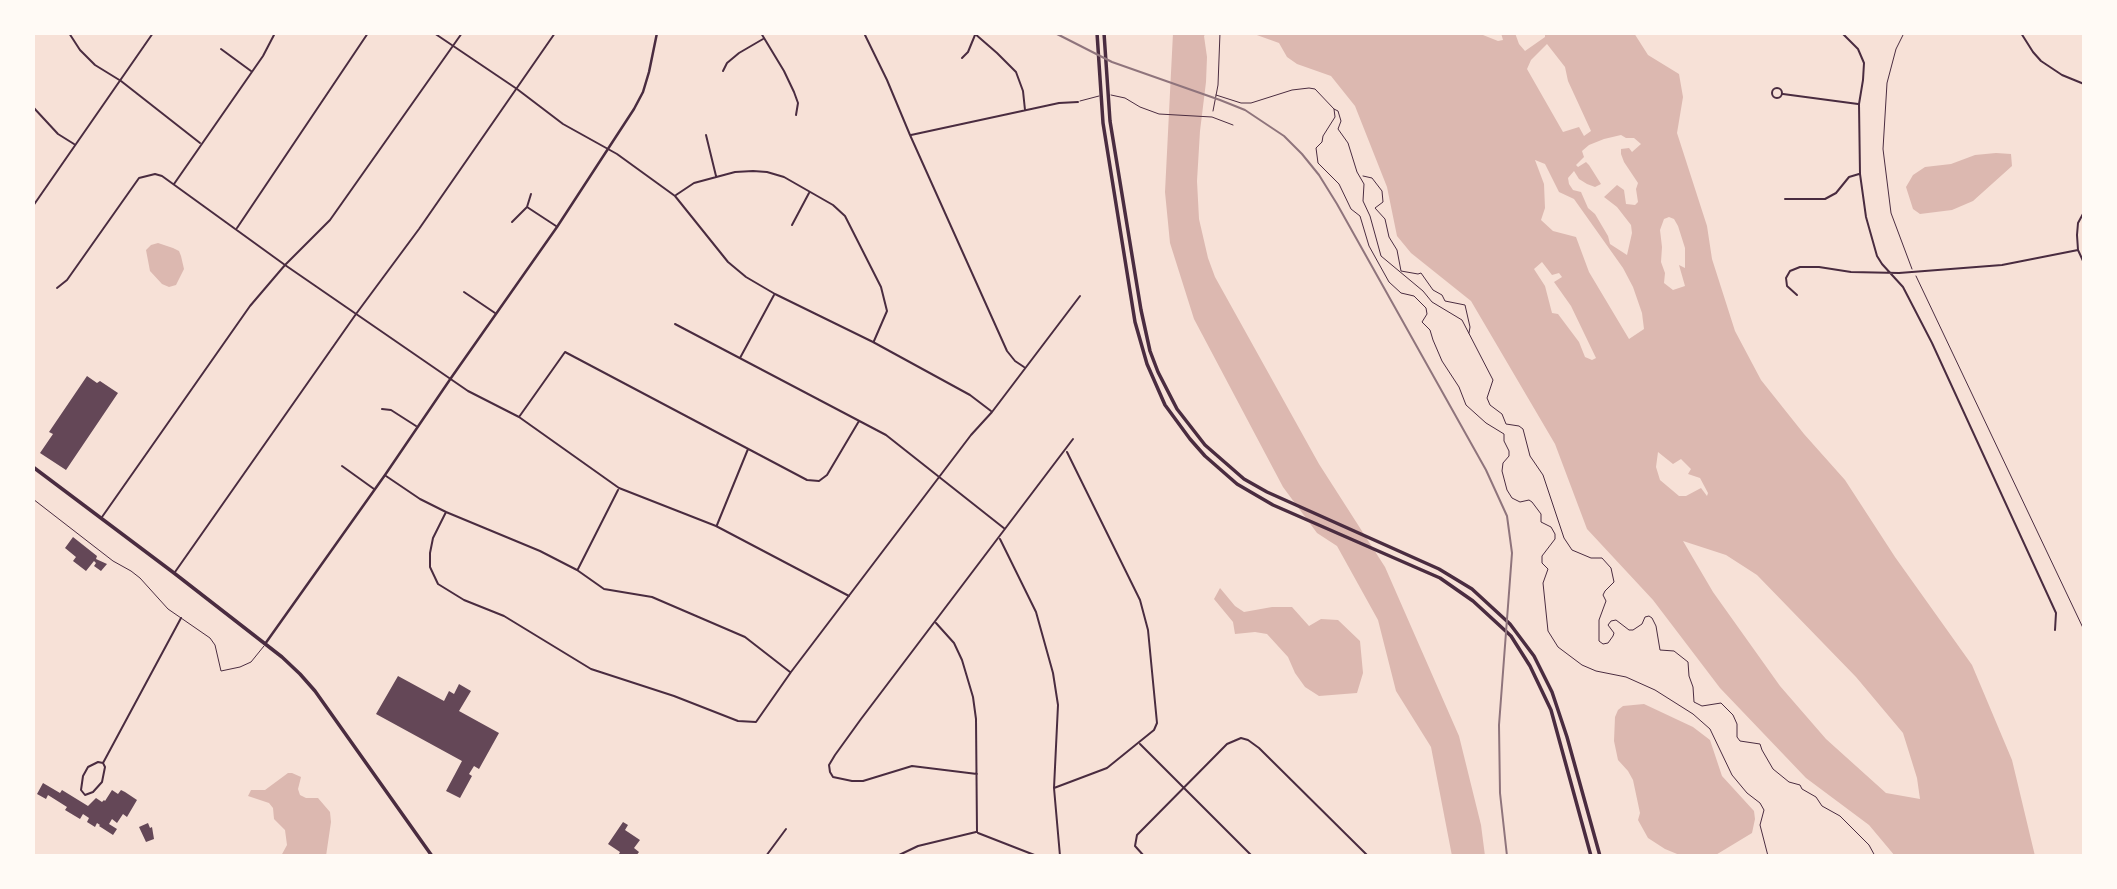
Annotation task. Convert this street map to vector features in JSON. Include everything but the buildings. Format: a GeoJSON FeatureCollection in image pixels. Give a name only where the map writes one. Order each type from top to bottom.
{"type":"FeatureCollection","features":[{"type":"Feature","properties":{"kind":"main road"},"geometry":{"type":"LineString","coordinates":[[1097,33],[1103,123],[1135,322],[1156,387],[1176,422],[1205,456],[1237,484],[1273,505],[1420,568],[1456,587],[1511,636],[1527,660],[1551,710],[1591,856]]}},
{"type":"Feature","properties":{"kind":"main road"},"geometry":{"type":"LineString","coordinates":[[1104,34],[1110,121],[1141,310],[1150,351],[1177,409],[1205,445],[1244,479],[1267,492],[1438,569],[1472,589],[1510,624],[1542,672],[1560,715],[1600,856]]}},
{"type":"Feature","properties":{"kind":"main road"},"geometry":{"type":"LineString","coordinates":[[33,467],[282,657],[315,691],[432,856]]}},
{"type":"Feature","properties":{"kind":"street"},"geometry":{"type":"LineString","coordinates":[[69,33],[80,50],[95,65],[121,81],[201,143]]}},
{"type":"Feature","properties":{"kind":"street"},"geometry":{"type":"LineString","coordinates":[[34,205],[153,33]]}},
{"type":"Feature","properties":{"kind":"street"},"geometry":{"type":"LineString","coordinates":[[173,185],[263,56],[275,33]]}},
{"type":"Feature","properties":{"kind":"street"},"geometry":{"type":"LineString","coordinates":[[237,229],[368,33]]}},
{"type":"Feature","properties":{"kind":"street"},"geometry":{"type":"LineString","coordinates":[[434,33],[563,124],[617,154],[675,196],[728,262],[746,277],[873,342],[970,396],[992,412]]}},
{"type":"Feature","properties":{"kind":"street"},"geometry":{"type":"LineString","coordinates":[[102,518],[250,306],[285,265],[330,220],[462,33]]}},
{"type":"Feature","properties":{"kind":"street"},"geometry":{"type":"LineString","coordinates":[[174,573],[555,33]]}},
{"type":"Feature","properties":{"kind":"street"},"geometry":{"type":"LineString","coordinates":[[265,644],[375,490],[607,150],[643,92],[657,33]]}},
{"type":"Feature","properties":{"kind":"street"},"geometry":{"type":"LineString","coordinates":[[761,33],[794,92],[798,103],[796,115]]}},
{"type":"Feature","properties":{"kind":"street"},"geometry":{"type":"LineString","coordinates":[[864,33],[1007,351],[1014,361],[1025,368]]}},
{"type":"Feature","properties":{"kind":"street"},"geometry":{"type":"LineString","coordinates":[[1842,33],[1858,49],[1864,63],[1859,104],[1860,174],[1866,217],[1879,260],[1900,281],[1918,314],[2056,612],[2055,630]]}},
{"type":"Feature","properties":{"kind":"street"},"geometry":{"type":"LineString","coordinates":[[2021,33],[2041,61],[2062,75],[2084,84]]}},
{"type":"Feature","properties":{"kind":"street"},"geometry":{"type":"LineString","coordinates":[[962,58],[968,52],[975,34],[998,52],[1016,72],[1023,91],[1025,110]]}},
{"type":"Feature","properties":{"kind":"street"},"geometry":{"type":"LineString","coordinates":[[723,71],[727,63],[739,53],[764,38]]}},
{"type":"Feature","properties":{"kind":"street"},"geometry":{"type":"LineString","coordinates":[[221,49],[252,72]]}},
{"type":"Feature","properties":{"kind":"street"},"geometry":{"type":"LineString","coordinates":[[1783,94],[1859,104]]}},
{"type":"Feature","properties":{"kind":"street"},"geometry":{"type":"LineString","coordinates":[[910,135],[1059,103],[1078,102]]}},
{"type":"Feature","properties":{"kind":"street"},"geometry":{"type":"LineString","coordinates":[[33,107],[58,134],[75,145]]}},
{"type":"Feature","properties":{"kind":"street"},"geometry":{"type":"LineString","coordinates":[[706,135],[716,177]]}},
{"type":"Feature","properties":{"kind":"street"},"geometry":{"type":"LineString","coordinates":[[675,196],[694,183],[735,172],[767,172],[784,177],[833,205],[845,216],[881,287],[887,311],[873,342]]}},
{"type":"Feature","properties":{"kind":"street"},"geometry":{"type":"LineString","coordinates":[[57,288],[67,280],[139,178],[155,174],[162,176],[285,265],[468,391],[519,417],[619,488],[716,526],[849,596]]}},
{"type":"Feature","properties":{"kind":"street"},"geometry":{"type":"LineString","coordinates":[[1785,199],[1825,199],[1836,193],[1849,177],[1860,174]]}},
{"type":"Feature","properties":{"kind":"street"},"geometry":{"type":"LineString","coordinates":[[792,225],[809,192]]}},
{"type":"Feature","properties":{"kind":"street"},"geometry":{"type":"LineString","coordinates":[[512,222],[527,207],[531,194]]}},
{"type":"Feature","properties":{"kind":"street"},"geometry":{"type":"LineString","coordinates":[[527,207],[557,226]]}},
{"type":"Feature","properties":{"kind":"street"},"geometry":{"type":"LineString","coordinates":[[2084,212],[2078,223],[2078,250],[2084,263]]}},
{"type":"Feature","properties":{"kind":"street"},"geometry":{"type":"LineString","coordinates":[[1797,295],[1787,286],[1786,278],[1790,271],[1800,267],[1890,273],[2002,265],[2078,250]]}},
{"type":"Feature","properties":{"kind":"street"},"geometry":{"type":"LineString","coordinates":[[464,292],[496,313]]}},
{"type":"Feature","properties":{"kind":"street"},"geometry":{"type":"LineString","coordinates":[[740,359],[775,294]]}},
{"type":"Feature","properties":{"kind":"street"},"geometry":{"type":"LineString","coordinates":[[446,512],[433,538],[430,553],[430,567],[438,584],[464,600],[504,617],[591,669],[674,696],[738,721],[756,722],[939,477],[1080,296]]}},
{"type":"Feature","properties":{"kind":"street"},"geometry":{"type":"LineString","coordinates":[[675,324],[886,435],[1005,530]]}},
{"type":"Feature","properties":{"kind":"street"},"geometry":{"type":"LineString","coordinates":[[519,417],[565,352],[807,480],[819,481],[827,475],[859,421]]}},
{"type":"Feature","properties":{"kind":"street"},"geometry":{"type":"LineString","coordinates":[[383,409],[391,410],[417,427]]}},
{"type":"Feature","properties":{"kind":"street"},"geometry":{"type":"LineString","coordinates":[[977,774],[912,766],[852,781],[839,779],[830,772],[829,765],[1073,439]]}},
{"type":"Feature","properties":{"kind":"street"},"geometry":{"type":"LineString","coordinates":[[716,526],[748,448]]}},
{"type":"Feature","properties":{"kind":"street"},"geometry":{"type":"LineString","coordinates":[[1054,788],[1107,768],[1139,744],[1154,730],[1157,723],[1148,630],[1140,600],[1066,450]]}},
{"type":"Feature","properties":{"kind":"street"},"geometry":{"type":"LineString","coordinates":[[342,466],[375,490]]}},
{"type":"Feature","properties":{"kind":"street"},"geometry":{"type":"LineString","coordinates":[[385,475],[420,499],[540,551],[577,570],[604,589],[652,597],[745,637],[791,672]]}},
{"type":"Feature","properties":{"kind":"street"},"geometry":{"type":"LineString","coordinates":[[577,570],[619,488]]}},
{"type":"Feature","properties":{"kind":"street"},"geometry":{"type":"LineString","coordinates":[[1000,538],[1036,612],[1053,673],[1058,705],[1054,788],[1060,856]]}},
{"type":"Feature","properties":{"kind":"street"},"geometry":{"type":"LineString","coordinates":[[103,763],[94,763],[85,771],[80,788],[83,794],[90,794],[101,784],[105,771],[103,763],[181,618]]}},
{"type":"Feature","properties":{"kind":"street"},"geometry":{"type":"LineString","coordinates":[[935,622],[954,643],[973,697],[976,719],[977,832]]}},
{"type":"Feature","properties":{"kind":"street"},"geometry":{"type":"LineString","coordinates":[[1144,856],[1135,846],[1137,835],[1227,744],[1241,738],[1259,748],[1368,856]]}},
{"type":"Feature","properties":{"kind":"street"},"geometry":{"type":"LineString","coordinates":[[1139,744],[1252,856]]}},
{"type":"Feature","properties":{"kind":"street"},"geometry":{"type":"LineString","coordinates":[[766,856],[786,829]]}},
{"type":"Feature","properties":{"kind":"street"},"geometry":{"type":"LineString","coordinates":[[897,856],[918,846],[977,832],[1037,856]]}},
{"type":"Feature","properties":{"kind":"lane"},"geometry":{"type":"LineString","coordinates":[[1078,102],[1115,95],[1168,116],[1212,117],[1233,125]]}},
{"type":"Feature","properties":{"kind":"lane"},"geometry":{"type":"LineString","coordinates":[[33,499],[113,561],[140,578],[168,609],[213,641],[221,671],[251,662],[265,644]]}},
{"type":"Feature","properties":{"kind":"path"},"geometry":{"type":"LineString","coordinates":[[1212,117],[1220,33]]}},
{"type":"Feature","properties":{"kind":"path"},"geometry":{"type":"LineString","coordinates":[[1904,33],[1896,49],[1887,83],[1883,149],[1891,213],[1913,271],[2084,630]]}},
{"type":"Feature","properties":{"kind":"path"},"geometry":{"type":"LineString","coordinates":[[1216,95],[1241,103],[1251,103],[1292,90],[1309,88],[1315,89],[1338,111],[1341,121],[1338,129],[1348,143],[1357,172],[1364,184],[1363,201],[1381,256],[1423,291],[1432,302],[1462,320],[1493,380],[1487,398],[1490,405],[1502,414],[1506,424],[1522,429],[1530,456],[1543,475],[1564,538],[1572,551],[1591,558],[1602,558],[1611,568],[1614,582],[1603,595],[1606,601],[1599,620],[1599,640],[1603,644],[1608,643],[1613,636],[1614,633],[1608,625],[1611,621],[1633,631],[1642,624],[1645,617],[1652,618],[1660,650],[1674,651],[1688,662],[1695,702],[1702,706],[1721,703],[1726,706],[1737,724],[1735,731],[1740,741],[1760,744],[1773,769],[1782,774],[1788,782],[1800,785],[1816,797],[1822,806],[1840,816],[1869,845],[1875,856]]}},
{"type":"Feature","properties":{"kind":"path"},"geometry":{"type":"LineString","coordinates":[[1335,109],[1335,117],[1316,148],[1316,159],[1339,184],[1351,209],[1360,216],[1369,246],[1389,282],[1401,293],[1414,296],[1426,308],[1427,314],[1422,322],[1430,330],[1442,361],[1459,387],[1466,405],[1486,423],[1504,434],[1509,456],[1503,463],[1502,471],[1507,490],[1514,501],[1532,502],[1541,514],[1541,522],[1551,527],[1555,534],[1555,539],[1542,556],[1542,563],[1548,569],[1543,583],[1548,631],[1558,647],[1582,665],[1595,671],[1626,677],[1655,690],[1693,714],[1710,729],[1732,775],[1764,810],[1760,825],[1768,856]]}},
{"type":"Feature","properties":{"kind":"path"},"geometry":{"type":"LineString","coordinates":[[1361,176],[1372,178],[1382,191],[1383,202],[1375,208],[1385,219],[1389,237],[1397,250],[1401,271],[1421,273],[1433,290],[1443,295],[1445,302],[1465,304],[1469,333]]}},
{"type":"Feature","properties":{"kind":"shaded area"},"geometry":{"type":"Polygon","coordinates":[[[1173,33],[1206,33],[1206,82],[1197,181],[1199,219],[1215,277],[1319,464],[1385,567],[1459,736],[1481,825],[1485,856],[1452,856],[1431,747],[1396,691],[1378,620],[1337,546],[1317,533],[1283,487],[1194,319],[1170,243],[1165,192],[1173,33]]]}},
{"type":"Feature","properties":{"kind":"shaded area"},"geometry":{"type":"Polygon","coordinates":[[[1478,33],[1498,41],[1503,40],[1501,33],[1515,33],[1525,51],[1545,37],[1545,33],[1634,33],[1648,55],[1679,74],[1683,97],[1677,133],[1707,226],[1712,259],[1735,331],[1761,380],[1845,480],[1895,557],[1972,665],[2012,760],[2035,856],[1895,856],[1869,825],[1806,778],[1720,688],[1653,600],[1587,529],[1555,444],[1471,301],[1411,253],[1397,236],[1387,187],[1355,106],[1331,76],[1297,64],[1287,57],[1279,43],[1254,34],[1478,33]],[[1547,44],[1531,60],[1527,69],[1563,132],[1579,127],[1584,136],[1591,131],[1568,81],[1565,67],[1547,44]],[[1621,135],[1589,145],[1582,151],[1584,157],[1576,165],[1578,167],[1586,162],[1601,184],[1595,187],[1587,184],[1579,179],[1574,171],[1568,178],[1569,184],[1573,190],[1581,192],[1588,208],[1595,214],[1608,236],[1610,244],[1627,255],[1631,225],[1617,207],[1604,197],[1617,185],[1624,190],[1626,204],[1635,205],[1638,202],[1638,183],[1624,162],[1621,149],[1629,148],[1632,152],[1641,144],[1634,138],[1621,135]],[[1535,160],[1544,184],[1545,208],[1541,220],[1553,231],[1576,237],[1589,272],[1629,339],[1644,329],[1642,313],[1623,268],[1574,199],[1559,192],[1545,164],[1535,160]],[[1664,219],[1660,230],[1664,283],[1673,290],[1685,286],[1679,265],[1685,268],[1685,248],[1674,219],[1664,219]],[[1542,262],[1534,269],[1545,286],[1552,313],[1558,314],[1579,342],[1585,357],[1592,360],[1596,358],[1571,306],[1554,282],[1562,277],[1559,273],[1552,275],[1542,262]],[[1658,452],[1656,467],[1660,480],[1679,496],[1686,496],[1701,488],[1707,496],[1708,493],[1700,478],[1688,474],[1691,469],[1681,459],[1673,464],[1658,452]],[[1683,541],[1713,592],[1780,686],[1826,739],[1886,793],[1920,799],[1917,778],[1903,733],[1856,677],[1757,575],[1726,555],[1683,541]]]}},
{"type":"Feature","properties":{"kind":"shaded area"},"geometry":{"type":"Polygon","coordinates":[[[2011,154],[2012,166],[1973,201],[1952,210],[1920,214],[1913,209],[1906,187],[1913,175],[1925,167],[1951,164],[1975,155],[2011,154]]]}},
{"type":"Feature","properties":{"kind":"shaded area"},"geometry":{"type":"Polygon","coordinates":[[[158,243],[179,251],[184,269],[176,285],[169,287],[162,284],[150,271],[146,250],[158,243]]]}},
{"type":"Feature","properties":{"kind":"shaded area"},"geometry":{"type":"Polygon","coordinates":[[[1220,588],[1235,606],[1244,612],[1292,607],[1309,626],[1321,619],[1338,620],[1360,641],[1363,673],[1357,693],[1319,696],[1305,687],[1288,657],[1267,634],[1235,634],[1233,622],[1214,599],[1220,588]]]}},
{"type":"Feature","properties":{"kind":"shaded area"},"geometry":{"type":"Polygon","coordinates":[[[1644,704],[1693,727],[1710,740],[1722,776],[1754,811],[1752,833],[1714,856],[1682,856],[1648,838],[1638,820],[1640,813],[1633,780],[1618,760],[1614,741],[1618,710],[1623,706],[1644,704]]]}},
{"type":"Feature","properties":{"kind":"shaded area"},"geometry":{"type":"Polygon","coordinates":[[[288,773],[301,777],[298,789],[300,795],[318,798],[330,812],[326,856],[281,856],[287,845],[285,830],[274,819],[273,808],[269,803],[248,796],[251,790],[265,790],[288,773]]]}},
{"type":"Feature","properties":{"kind":"railway"},"geometry":{"type":"LineString","coordinates":[[1055,33],[1112,62],[1245,110],[1284,136],[1302,154],[1337,204],[1486,470],[1507,516],[1512,553],[1499,725],[1500,793],[1507,856]]}}]}
